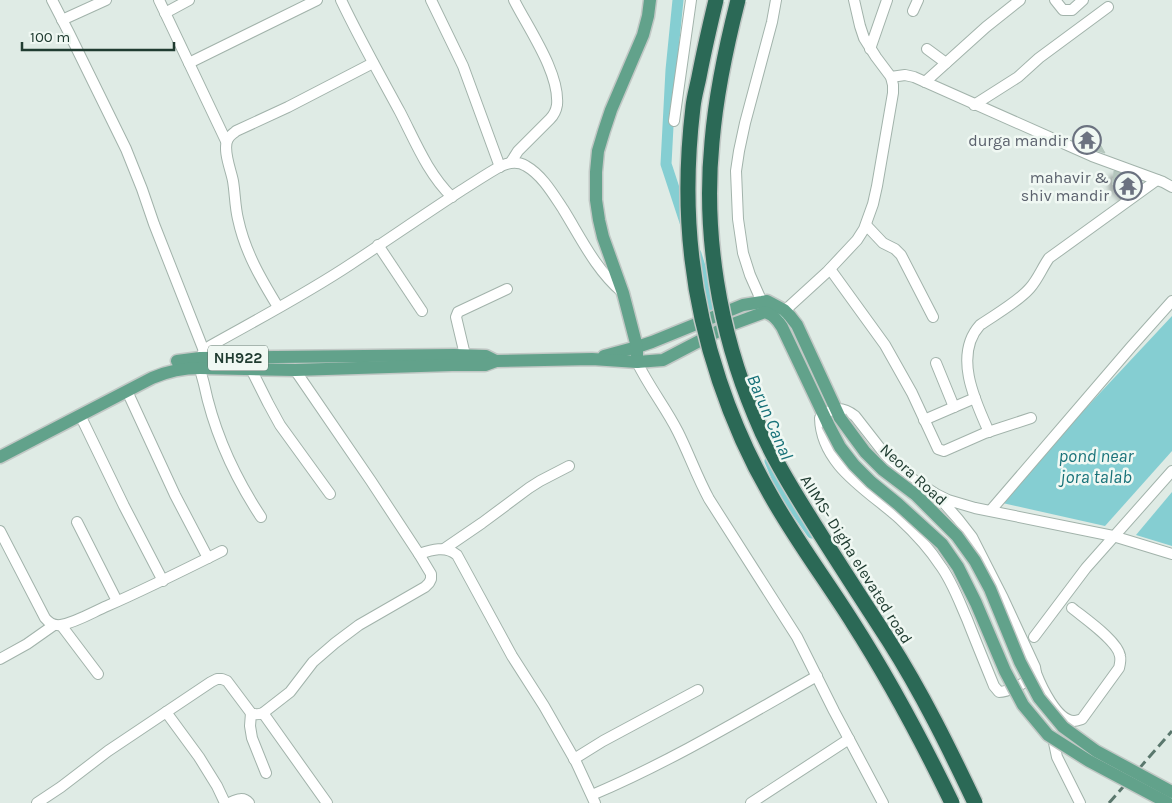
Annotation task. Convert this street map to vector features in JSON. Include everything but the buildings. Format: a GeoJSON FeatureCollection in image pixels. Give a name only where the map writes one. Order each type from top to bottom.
{"type":"FeatureCollection","features":[{"type":"Feature","properties":{"kind":"highway"},"geometry":{"type":"LineString","coordinates":[[716,0],[693,105],[687,183],[692,260],[710,352],[736,425],[770,495],[873,655],[912,724],[952,803]]}},
{"type":"Feature","properties":{"kind":"highway","name":"AIIMS- Digha elevated road"},"geometry":{"type":"LineString","coordinates":[[738,0],[716,108],[711,142],[710,182],[710,222],[714,257],[719,293],[730,344],[755,416],[785,476],[891,644],[948,746],[975,803]]}},
{"type":"Feature","properties":{"kind":"main road"},"geometry":{"type":"LineString","coordinates":[[637,362],[638,348],[623,293],[598,220],[596,200],[597,165],[598,151],[611,110],[643,35],[650,0]]}},
{"type":"Feature","properties":{"kind":"main road"},"geometry":{"type":"LineString","coordinates":[[592,359],[638,348],[743,305],[767,301],[780,314],[782,327],[832,417]]}},
{"type":"Feature","properties":{"kind":"main road"},"geometry":{"type":"LineString","coordinates":[[0,457],[152,378],[172,370],[186,368],[202,359],[251,369],[295,370],[485,365],[496,361],[592,359],[637,362],[663,360],[730,325],[765,312],[780,314]]}},
{"type":"Feature","properties":{"kind":"main road","name":"NH922"},"geometry":{"type":"LineString","coordinates":[[0,448],[149,370],[171,362],[202,359],[465,355],[486,356],[496,361]]}},
{"type":"Feature","properties":{"kind":"main road","name":"Neora Road"},"geometry":{"type":"LineString","coordinates":[[832,417],[883,470],[916,495],[957,536],[975,561],[990,589],[1020,662],[1039,698],[1063,727],[1096,751],[1172,792]]}},
{"type":"Feature","properties":{"kind":"main road","name":"Neora Road"},"geometry":{"type":"LineString","coordinates":[[832,417],[840,447],[854,464],[871,482],[942,544],[958,567],[976,603],[1005,671],[1023,705],[1040,726],[1052,738],[1089,761],[1168,803]]}},
{"type":"Feature","properties":{"kind":"main road"},"geometry":{"type":"LineString","coordinates":[[1040,726],[1052,714]]}},
{"type":"Feature","properties":{"kind":"street"},"geometry":{"type":"LineString","coordinates":[[64,0],[53,2],[126,149],[202,359],[210,409],[227,456],[238,480],[261,517]]}},
{"type":"Feature","properties":{"kind":"street"},"geometry":{"type":"LineString","coordinates":[[62,20],[106,0]]}},
{"type":"Feature","properties":{"kind":"street"},"geometry":{"type":"LineString","coordinates":[[159,0],[226,141],[234,184],[237,217],[242,236],[256,268],[278,308]]}},
{"type":"Feature","properties":{"kind":"street"},"geometry":{"type":"LineString","coordinates":[[165,12],[188,0]]}},
{"type":"Feature","properties":{"kind":"street"},"geometry":{"type":"LineString","coordinates":[[189,63],[317,0]]}},
{"type":"Feature","properties":{"kind":"street"},"geometry":{"type":"LineString","coordinates":[[341,0],[431,170],[444,190],[452,197]]}},
{"type":"Feature","properties":{"kind":"street"},"geometry":{"type":"LineString","coordinates":[[432,0],[463,66],[500,167]]}},
{"type":"Feature","properties":{"kind":"street"},"geometry":{"type":"LineString","coordinates":[[511,162],[518,151],[550,119],[556,107],[556,92],[548,66],[514,0]]}},
{"type":"Feature","properties":{"kind":"street"},"geometry":{"type":"LineString","coordinates":[[674,121],[691,0]]}},
{"type":"Feature","properties":{"kind":"street"},"geometry":{"type":"LineString","coordinates":[[762,302],[743,254],[738,219],[736,171],[745,123],[772,22],[775,3],[766,0]]}},
{"type":"Feature","properties":{"kind":"street"},"geometry":{"type":"LineString","coordinates":[[780,314],[830,269],[857,240],[866,225],[873,204],[880,172],[893,85],[890,76],[864,38],[854,0]]}},
{"type":"Feature","properties":{"kind":"street"},"geometry":{"type":"LineString","coordinates":[[870,49],[888,0]]}},
{"type":"Feature","properties":{"kind":"street"},"geometry":{"type":"LineString","coordinates":[[913,11],[918,0]]}},
{"type":"Feature","properties":{"kind":"street"},"geometry":{"type":"LineString","coordinates":[[925,82],[986,27],[1020,0]]}},
{"type":"Feature","properties":{"kind":"street"},"geometry":{"type":"LineString","coordinates":[[1055,0],[1063,10],[1072,10],[1083,0]]}},
{"type":"Feature","properties":{"kind":"street"},"geometry":{"type":"LineString","coordinates":[[974,105],[1018,77],[1052,48],[1108,7]]}},
{"type":"Feature","properties":{"kind":"street"},"geometry":{"type":"LineString","coordinates":[[927,49],[946,63]]}},
{"type":"Feature","properties":{"kind":"street"},"geometry":{"type":"LineString","coordinates":[[226,141],[236,131],[373,63]]}},
{"type":"Feature","properties":{"kind":"street"},"geometry":{"type":"LineString","coordinates":[[890,76],[905,75],[925,82],[1092,156],[1164,183]]}},
{"type":"Feature","properties":{"kind":"street"},"geometry":{"type":"LineString","coordinates":[[202,359],[210,346],[314,287],[452,197],[511,162],[526,166],[543,181],[602,272],[623,293]]}},
{"type":"Feature","properties":{"kind":"street"},"geometry":{"type":"LineString","coordinates":[[989,432],[975,398],[968,368],[969,346],[975,331],[980,325],[1030,288],[1049,258],[1172,176]]}},
{"type":"Feature","properties":{"kind":"street"},"geometry":{"type":"LineString","coordinates":[[866,225],[883,244],[895,249],[901,255],[933,317]]}},
{"type":"Feature","properties":{"kind":"street"},"geometry":{"type":"LineString","coordinates":[[378,246],[422,310]]}},
{"type":"Feature","properties":{"kind":"street"},"geometry":{"type":"LineString","coordinates":[[830,269],[885,345],[912,393],[935,445],[940,451],[1031,418]]}},
{"type":"Feature","properties":{"kind":"street"},"geometry":{"type":"LineString","coordinates":[[465,355],[456,317],[458,312],[507,289]]}},
{"type":"Feature","properties":{"kind":"street"},"geometry":{"type":"LineString","coordinates":[[991,510],[1172,301]]}},
{"type":"Feature","properties":{"kind":"street"},"geometry":{"type":"LineString","coordinates":[[637,362],[678,432],[709,499],[732,538],[797,637],[883,803]]}},
{"type":"Feature","properties":{"kind":"street"},"geometry":{"type":"LineString","coordinates":[[936,363],[954,407]]}},
{"type":"Feature","properties":{"kind":"street"},"geometry":{"type":"LineString","coordinates":[[251,369],[280,425],[330,494]]}},
{"type":"Feature","properties":{"kind":"street"},"geometry":{"type":"LineString","coordinates":[[37,803],[108,751],[217,679],[227,681],[254,715],[263,713],[284,698],[313,662],[334,643],[359,625],[429,583],[431,579],[430,574],[419,554],[372,481],[295,370]]}},
{"type":"Feature","properties":{"kind":"street"},"geometry":{"type":"LineString","coordinates":[[127,391],[175,496],[208,558]]}},
{"type":"Feature","properties":{"kind":"street"},"geometry":{"type":"LineString","coordinates":[[924,420],[975,398]]}},
{"type":"Feature","properties":{"kind":"street"},"geometry":{"type":"LineString","coordinates":[[1036,673],[1033,677],[1005,692],[999,692],[994,686],[955,590],[941,566],[925,545],[900,519],[846,474],[835,460],[825,440],[820,429],[820,418],[832,417],[843,408],[848,411],[855,416],[887,457],[911,478],[948,500],[1113,536],[1172,554]]}},
{"type":"Feature","properties":{"kind":"street"},"geometry":{"type":"LineString","coordinates":[[80,415],[124,506],[163,580]]}},
{"type":"Feature","properties":{"kind":"street"},"geometry":{"type":"LineString","coordinates":[[444,549],[529,488],[569,466]]}},
{"type":"Feature","properties":{"kind":"street"},"geometry":{"type":"LineString","coordinates":[[1034,637],[1086,568],[1172,471]]}},
{"type":"Feature","properties":{"kind":"street"},"geometry":{"type":"LineString","coordinates":[[936,494],[972,537],[1035,667],[1042,688],[1062,716],[1075,722],[1082,720],[1119,668],[1121,659],[1115,645],[1108,637],[1072,608]]}},
{"type":"Feature","properties":{"kind":"street"},"geometry":{"type":"LineString","coordinates":[[77,522],[117,602]]}},
{"type":"Feature","properties":{"kind":"street"},"geometry":{"type":"LineString","coordinates":[[0,531],[45,618],[48,622],[57,625],[98,674]]}},
{"type":"Feature","properties":{"kind":"street"},"geometry":{"type":"LineString","coordinates":[[419,554],[444,549],[452,551],[456,555],[512,656],[574,759],[593,799],[706,739],[817,676]]}},
{"type":"Feature","properties":{"kind":"street"},"geometry":{"type":"LineString","coordinates":[[0,659],[57,625],[117,602],[222,551]]}},
{"type":"Feature","properties":{"kind":"street"},"geometry":{"type":"LineString","coordinates":[[574,759],[603,741],[698,690]]}},
{"type":"Feature","properties":{"kind":"street"},"geometry":{"type":"LineString","coordinates":[[166,712],[206,767],[225,803]]}},
{"type":"Feature","properties":{"kind":"street"},"geometry":{"type":"LineString","coordinates":[[251,712],[250,726],[252,738],[266,773]]}},
{"type":"Feature","properties":{"kind":"street"},"geometry":{"type":"LineString","coordinates":[[263,713],[327,803]]}},
{"type":"Feature","properties":{"kind":"street"},"geometry":{"type":"LineString","coordinates":[[1052,738],[1057,757],[1080,803]]}},
{"type":"Feature","properties":{"kind":"street"},"geometry":{"type":"LineString","coordinates":[[751,803],[849,739]]}},
{"type":"Feature","properties":{"kind":"street"},"geometry":{"type":"LineString","coordinates":[[229,803],[246,799],[249,803]]}},
{"type":"Feature","properties":{"kind":"water","name":"pond near jora talab"},"geometry":{"type":"Polygon","coordinates":[[[1172,316],[1172,451],[1105,526],[998,502],[1172,316]]]}},
{"type":"Feature","properties":{"kind":"water"},"geometry":{"type":"Polygon","coordinates":[[[1172,492],[1172,546],[1136,535],[1172,492]]]}},
{"type":"Feature","properties":{"kind":"waterway","name":"Barun Canal"},"geometry":{"type":"LineString","coordinates":[[678,0],[671,70],[666,164],[685,222]]}},
{"type":"Feature","properties":{"kind":"waterway","name":"Barun Canal"},"geometry":{"type":"LineString","coordinates":[[696,254],[718,324]]}},
{"type":"Feature","properties":{"kind":"waterway","name":"Barun Canal"},"geometry":{"type":"LineString","coordinates":[[770,461],[782,490],[812,533]]}},
{"type":"Feature","properties":{"kind":"railway"},"geometry":{"type":"LineString","coordinates":[[1109,803],[1172,731]]}},
{"type":"Feature","properties":{"kind":"place","name":"durga mandir"},"geometry":{"type":"Point","coordinates":[1087,140]}},
{"type":"Feature","properties":{"kind":"place","name":"mahavir & shiv mandir"},"geometry":{"type":"Point","coordinates":[1128,186]}}]}
